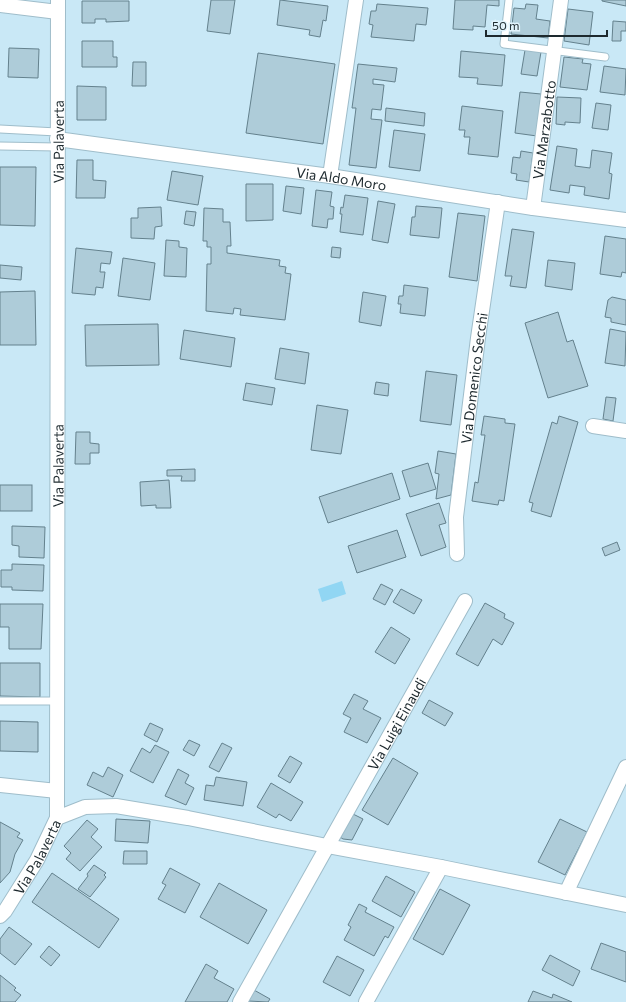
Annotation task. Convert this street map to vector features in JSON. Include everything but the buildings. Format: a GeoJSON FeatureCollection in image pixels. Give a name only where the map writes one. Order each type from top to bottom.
{"type":"FeatureCollection","features":[{"type":"Feature","properties":{"kind":"street"},"geometry":{"type":"LineString","coordinates":[[330,176],[356,0]]}},
{"type":"Feature","properties":{"kind":"street","name":"Via Marzabotto"},"geometry":{"type":"LineString","coordinates":[[533,208],[561,0]]}},
{"type":"Feature","properties":{"kind":"street"},"geometry":{"type":"LineString","coordinates":[[0,5],[58,6]]}},
{"type":"Feature","properties":{"kind":"street","name":"Via Palaverta"},"geometry":{"type":"LineString","coordinates":[[0,916],[37,860],[57,818],[58,6]]}},
{"type":"Feature","properties":{"kind":"street","name":"Via Aldo Moro"},"geometry":{"type":"LineString","coordinates":[[57,140],[330,176],[533,208],[626,220]]}},
{"type":"Feature","properties":{"kind":"street","name":"Via Domenico Secchi"},"geometry":{"type":"LineString","coordinates":[[457,554],[456,517],[478,338],[498,202]]}},
{"type":"Feature","properties":{"kind":"street"},"geometry":{"type":"LineString","coordinates":[[593,426],[626,431]]}},
{"type":"Feature","properties":{"kind":"street","name":"Via Luigi Einaudi"},"geometry":{"type":"LineString","coordinates":[[240,1002],[465,601]]}},
{"type":"Feature","properties":{"kind":"street"},"geometry":{"type":"LineString","coordinates":[[566,893],[626,767]]}},
{"type":"Feature","properties":{"kind":"street"},"geometry":{"type":"LineString","coordinates":[[0,785],[57,791]]}},
{"type":"Feature","properties":{"kind":"street"},"geometry":{"type":"LineString","coordinates":[[57,818],[85,807],[116,806],[196,819],[626,905]]}},
{"type":"Feature","properties":{"kind":"street"},"geometry":{"type":"LineString","coordinates":[[366,1002],[441,867]]}},
{"type":"Feature","properties":{"kind":"lane"},"geometry":{"type":"LineString","coordinates":[[510,0],[504,44],[605,57]]}},
{"type":"Feature","properties":{"kind":"lane"},"geometry":{"type":"LineString","coordinates":[[0,129],[57,140]]}},
{"type":"Feature","properties":{"kind":"lane"},"geometry":{"type":"LineString","coordinates":[[0,146],[57,140]]}},
{"type":"Feature","properties":{"kind":"lane"},"geometry":{"type":"LineString","coordinates":[[0,701],[56,701]]}},
{"type":"Feature","properties":{"kind":"water"},"geometry":{"type":"Polygon","coordinates":[[[342,581],[346,594],[322,602],[318,589],[342,581]]]}}]}
